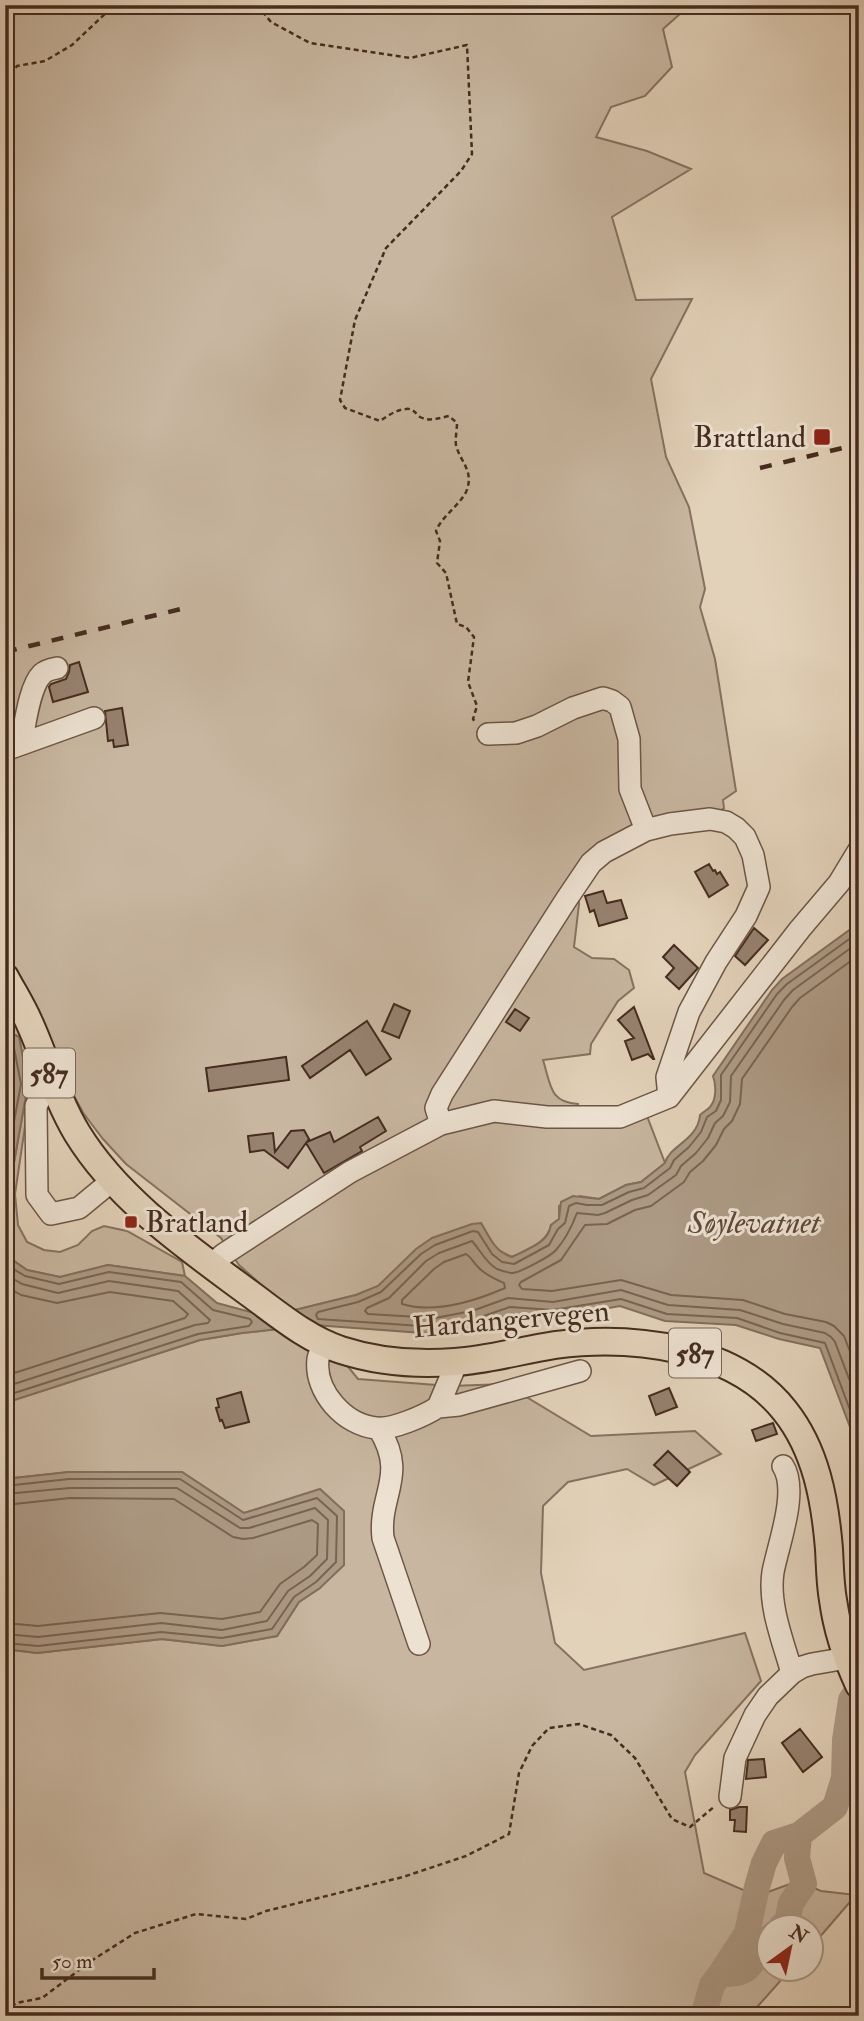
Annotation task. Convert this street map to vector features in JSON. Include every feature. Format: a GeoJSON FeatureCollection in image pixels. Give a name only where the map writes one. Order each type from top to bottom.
{"type":"FeatureCollection","features":[{"type":"Feature","properties":{"kind":"main road","name":"587"},"geometry":{"type":"LineString","coordinates":[[5,977],[29,1021],[58,1098],[99,1165],[187,1247],[315,1338]]}},
{"type":"Feature","properties":{"kind":"main road","name":"Hardangervegen"},"geometry":{"type":"LineString","coordinates":[[315,1338],[369,1358],[394,1362],[457,1362],[590,1342],[660,1346],[697,1353],[730,1367],[757,1385],[783,1409],[804,1438],[823,1500],[839,1633],[859,1685]]}},
{"type":"Feature","properties":{"kind":"street"},"geometry":{"type":"LineString","coordinates":[[13,747],[38,679],[46,671],[57,668]]}},
{"type":"Feature","properties":{"kind":"street"},"geometry":{"type":"LineString","coordinates":[[488,734],[516,733],[573,708],[603,698],[612,701],[620,707],[629,739],[630,789],[646,830]]}},
{"type":"Feature","properties":{"kind":"street"},"geometry":{"type":"LineString","coordinates":[[13,747],[94,718]]}},
{"type":"Feature","properties":{"kind":"street"},"geometry":{"type":"LineString","coordinates":[[441,1124],[436,1108],[442,1094],[591,863],[604,852],[646,830],[710,819],[726,822],[745,837],[758,874],[759,887],[746,916],[716,962],[689,1012],[667,1077],[668,1097]]}},
{"type":"Feature","properties":{"kind":"street"},"geometry":{"type":"LineString","coordinates":[[211,1265],[350,1172],[441,1124],[494,1111],[547,1117],[620,1117],[668,1097],[839,883],[859,850]]}},
{"type":"Feature","properties":{"kind":"street"},"geometry":{"type":"LineString","coordinates":[[51,1078],[36,1106],[37,1195],[51,1214],[79,1208],[113,1180]]}},
{"type":"Feature","properties":{"kind":"street"},"geometry":{"type":"LineString","coordinates":[[315,1338],[318,1372],[332,1403],[356,1423],[379,1429],[387,1442],[393,1462],[382,1526],[383,1538],[419,1644]]}},
{"type":"Feature","properties":{"kind":"street"},"geometry":{"type":"LineString","coordinates":[[438,1407],[457,1362]]}},
{"type":"Feature","properties":{"kind":"street","name":"Hardangervegen"},"geometry":{"type":"LineString","coordinates":[[379,1429],[429,1413],[438,1407],[459,1405],[580,1371]]}},
{"type":"Feature","properties":{"kind":"street"},"geometry":{"type":"LineString","coordinates":[[783,1466],[789,1478],[786,1520],[773,1573],[772,1595],[792,1673]]}},
{"type":"Feature","properties":{"kind":"street"},"geometry":{"type":"LineString","coordinates":[[730,1797],[735,1758],[755,1715],[768,1696],[792,1673],[812,1664],[847,1658]]}},
{"type":"Feature","properties":{"kind":"path"},"geometry":{"type":"LineString","coordinates":[[5,81],[16,66],[45,61],[72,45],[107,12],[122,5]]}},
{"type":"Feature","properties":{"kind":"path"},"geometry":{"type":"LineString","coordinates":[[257,5],[271,22],[310,43],[410,58],[467,46],[472,154],[461,172],[386,248],[355,320],[340,400],[345,408],[380,421],[389,413],[407,408],[421,417],[433,420],[449,416],[457,423],[456,443],[469,470],[467,490],[452,513],[438,526],[436,531],[440,541],[437,562],[446,573],[457,624],[466,627],[474,637],[468,682],[477,706],[473,719],[488,734]]}},
{"type":"Feature","properties":{"kind":"path"},"geometry":{"type":"LineString","coordinates":[[5,2012],[16,2003],[42,1998],[91,1961],[135,1933],[196,1914],[246,1919],[266,1911],[403,1877],[466,1856],[509,1834],[519,1773],[532,1746],[549,1728],[579,1724],[611,1735],[635,1758],[672,1819],[690,1828],[704,1814],[730,1797]]}},
{"type":"Feature","properties":{"kind":"shaded area"},"geometry":{"type":"Polygon","coordinates":[[[5,5],[690,5],[663,29],[672,67],[645,96],[611,107],[596,137],[647,151],[691,169],[612,217],[636,300],[692,299],[651,379],[666,457],[689,507],[705,589],[700,607],[715,659],[736,791],[723,800],[724,808],[717,814],[691,814],[578,875],[579,904],[574,947],[592,958],[614,959],[629,970],[634,988],[618,1001],[591,1044],[590,1054],[543,1060],[550,1084],[561,1100],[578,1104],[578,1114],[642,1103],[665,1163],[641,1182],[626,1185],[599,1199],[580,1196],[559,1206],[559,1219],[551,1225],[546,1236],[536,1245],[512,1257],[496,1249],[481,1223],[395,1271],[379,1286],[356,1295],[291,1311],[239,1265],[221,1238],[126,1164],[84,1114],[65,1080],[32,1079],[15,1194],[18,1225],[27,1242],[44,1250],[60,1252],[78,1245],[92,1231],[104,1226],[127,1231],[182,1262],[185,1276],[108,1265],[60,1277],[27,1270],[7,1256],[8,1196],[28,1084],[19,1037],[5,1030],[5,5]]]}},
{"type":"Feature","properties":{"kind":"shaded area"},"geometry":{"type":"Polygon","coordinates":[[[314,1325],[358,1379],[450,1386],[505,1384],[591,1436],[695,1431],[721,1454],[654,1485],[627,1469],[568,1482],[543,1506],[541,1573],[555,1643],[584,1670],[745,1633],[761,1681],[695,1755],[685,1772],[704,1873],[757,1896],[798,1881],[821,1891],[856,1895],[826,1930],[826,1912],[756,1912],[756,1982],[779,1982],[749,2016],[5,2016],[5,1649],[37,1653],[162,1639],[222,1646],[277,1636],[299,1602],[320,1588],[320,1490],[244,1513],[182,1472],[69,1472],[5,1479],[5,1403],[200,1340],[314,1325]]]}},
{"type":"Feature","properties":{"kind":"water","name":"Søylevatnet"},"geometry":{"type":"Polygon","coordinates":[[[859,923],[859,1467],[850,1427],[820,1348],[779,1339],[736,1325],[665,1321],[620,1306],[553,1318],[511,1314],[477,1326],[436,1334],[314,1325],[242,1333],[200,1340],[5,1403],[5,1030],[19,1037],[28,1084],[8,1196],[7,1256],[27,1270],[60,1277],[108,1265],[185,1276],[217,1303],[258,1314],[291,1311],[356,1295],[378,1286],[416,1249],[432,1238],[472,1224],[481,1223],[497,1248],[512,1257],[546,1237],[551,1225],[559,1219],[561,1202],[573,1196],[599,1199],[626,1185],[641,1182],[665,1163],[672,1152],[694,1131],[700,1115],[714,1100],[713,1076],[772,990],[782,979],[859,923]]]}},
{"type":"Feature","properties":{"kind":"water"},"geometry":{"type":"Polygon","coordinates":[[[69,1472],[182,1472],[244,1513],[320,1489],[344,1511],[344,1565],[320,1588],[299,1602],[277,1636],[222,1646],[162,1639],[37,1653],[5,1649],[5,1479],[69,1472]]]}},
{"type":"Feature","properties":{"kind":"building"},"geometry":{"type":"Polygon","coordinates":[[[79,662],[88,692],[53,702],[49,687],[66,679],[70,665],[79,662]]]}},
{"type":"Feature","properties":{"kind":"building"},"geometry":{"type":"Polygon","coordinates":[[[122,708],[128,745],[114,747],[113,740],[108,741],[105,711],[122,708]]]}},
{"type":"Feature","properties":{"kind":"building"},"geometry":{"type":"Polygon","coordinates":[[[709,864],[717,874],[720,872],[728,885],[709,897],[695,872],[709,864]]]}},
{"type":"Feature","properties":{"kind":"building"},"geometry":{"type":"Polygon","coordinates":[[[603,891],[607,903],[621,900],[627,918],[599,926],[594,910],[590,912],[585,896],[603,891]]]}},
{"type":"Feature","properties":{"kind":"building"},"geometry":{"type":"Polygon","coordinates":[[[754,928],[768,940],[745,965],[735,956],[754,928]]]}},
{"type":"Feature","properties":{"kind":"building"},"geometry":{"type":"Polygon","coordinates":[[[674,945],[698,968],[679,989],[666,977],[674,968],[663,957],[674,945]]]}},
{"type":"Feature","properties":{"kind":"building"},"geometry":{"type":"Polygon","coordinates":[[[394,1004],[410,1011],[399,1038],[382,1031],[394,1004]]]}},
{"type":"Feature","properties":{"kind":"building"},"geometry":{"type":"Polygon","coordinates":[[[634,1007],[654,1059],[648,1054],[632,1060],[625,1041],[634,1038],[618,1020],[634,1007]]]}},
{"type":"Feature","properties":{"kind":"building"},"geometry":{"type":"Polygon","coordinates":[[[515,1009],[529,1018],[520,1031],[506,1022],[515,1009]]]}},
{"type":"Feature","properties":{"kind":"building"},"geometry":{"type":"Polygon","coordinates":[[[367,1021],[391,1059],[366,1075],[350,1050],[310,1078],[302,1066],[367,1021]]]}},
{"type":"Feature","properties":{"kind":"building"},"geometry":{"type":"Polygon","coordinates":[[[286,1057],[289,1080],[209,1091],[206,1068],[286,1057]]]}},
{"type":"Feature","properties":{"kind":"building"},"geometry":{"type":"Polygon","coordinates":[[[378,1117],[386,1131],[360,1147],[362,1151],[324,1173],[306,1143],[288,1168],[264,1150],[250,1152],[248,1136],[273,1133],[275,1152],[291,1131],[304,1130],[309,1139],[307,1142],[330,1132],[334,1142],[378,1117]]]}},
{"type":"Feature","properties":{"kind":"building"},"geometry":{"type":"Polygon","coordinates":[[[669,1388],[677,1407],[656,1415],[649,1396],[669,1388]]]}},
{"type":"Feature","properties":{"kind":"building"},"geometry":{"type":"Polygon","coordinates":[[[241,1392],[249,1422],[225,1428],[216,1408],[219,1407],[217,1399],[241,1392]]]}},
{"type":"Feature","properties":{"kind":"building"},"geometry":{"type":"Polygon","coordinates":[[[773,1423],[777,1434],[756,1441],[752,1430],[773,1423]]]}},
{"type":"Feature","properties":{"kind":"building"},"geometry":{"type":"Polygon","coordinates":[[[668,1451],[690,1472],[677,1486],[654,1465],[668,1451]]]}},
{"type":"Feature","properties":{"kind":"building"},"geometry":{"type":"Polygon","coordinates":[[[800,1729],[822,1757],[803,1772],[782,1743],[800,1729]]]}},
{"type":"Feature","properties":{"kind":"building"},"geometry":{"type":"Polygon","coordinates":[[[764,1759],[766,1777],[746,1779],[748,1760],[764,1759]]]}},
{"type":"Feature","properties":{"kind":"building"},"geometry":{"type":"Polygon","coordinates":[[[747,1807],[746,1832],[734,1831],[735,1820],[730,1820],[730,1810],[747,1807]]]}},
{"type":"Feature","properties":{"kind":"waterway"},"geometry":{"type":"LineString","coordinates":[[789,1912],[791,1903],[804,1884],[797,1858],[799,1835],[835,1807],[844,1778],[845,1740],[851,1700],[859,1688]]}},
{"type":"Feature","properties":{"kind":"waterway"},"geometry":{"type":"LineString","coordinates":[[721,1973],[747,1933],[764,1863],[774,1843],[799,1835]]}},
{"type":"Feature","properties":{"kind":"waterway"},"geometry":{"type":"LineString","coordinates":[[703,2016],[712,1985],[721,1973],[740,1972],[756,1956]]}},
{"type":"Feature","properties":{"kind":"railway"},"geometry":{"type":"LineString","coordinates":[[760,468],[859,444]]}},
{"type":"Feature","properties":{"kind":"railway"},"geometry":{"type":"LineString","coordinates":[[5,652],[189,607]]}},
{"type":"Feature","properties":{"kind":"place","name":"Brattland"},"geometry":{"type":"Point","coordinates":[822,437]}},
{"type":"Feature","properties":{"kind":"place","name":"Bratland"},"geometry":{"type":"Point","coordinates":[131,1222]}}]}
